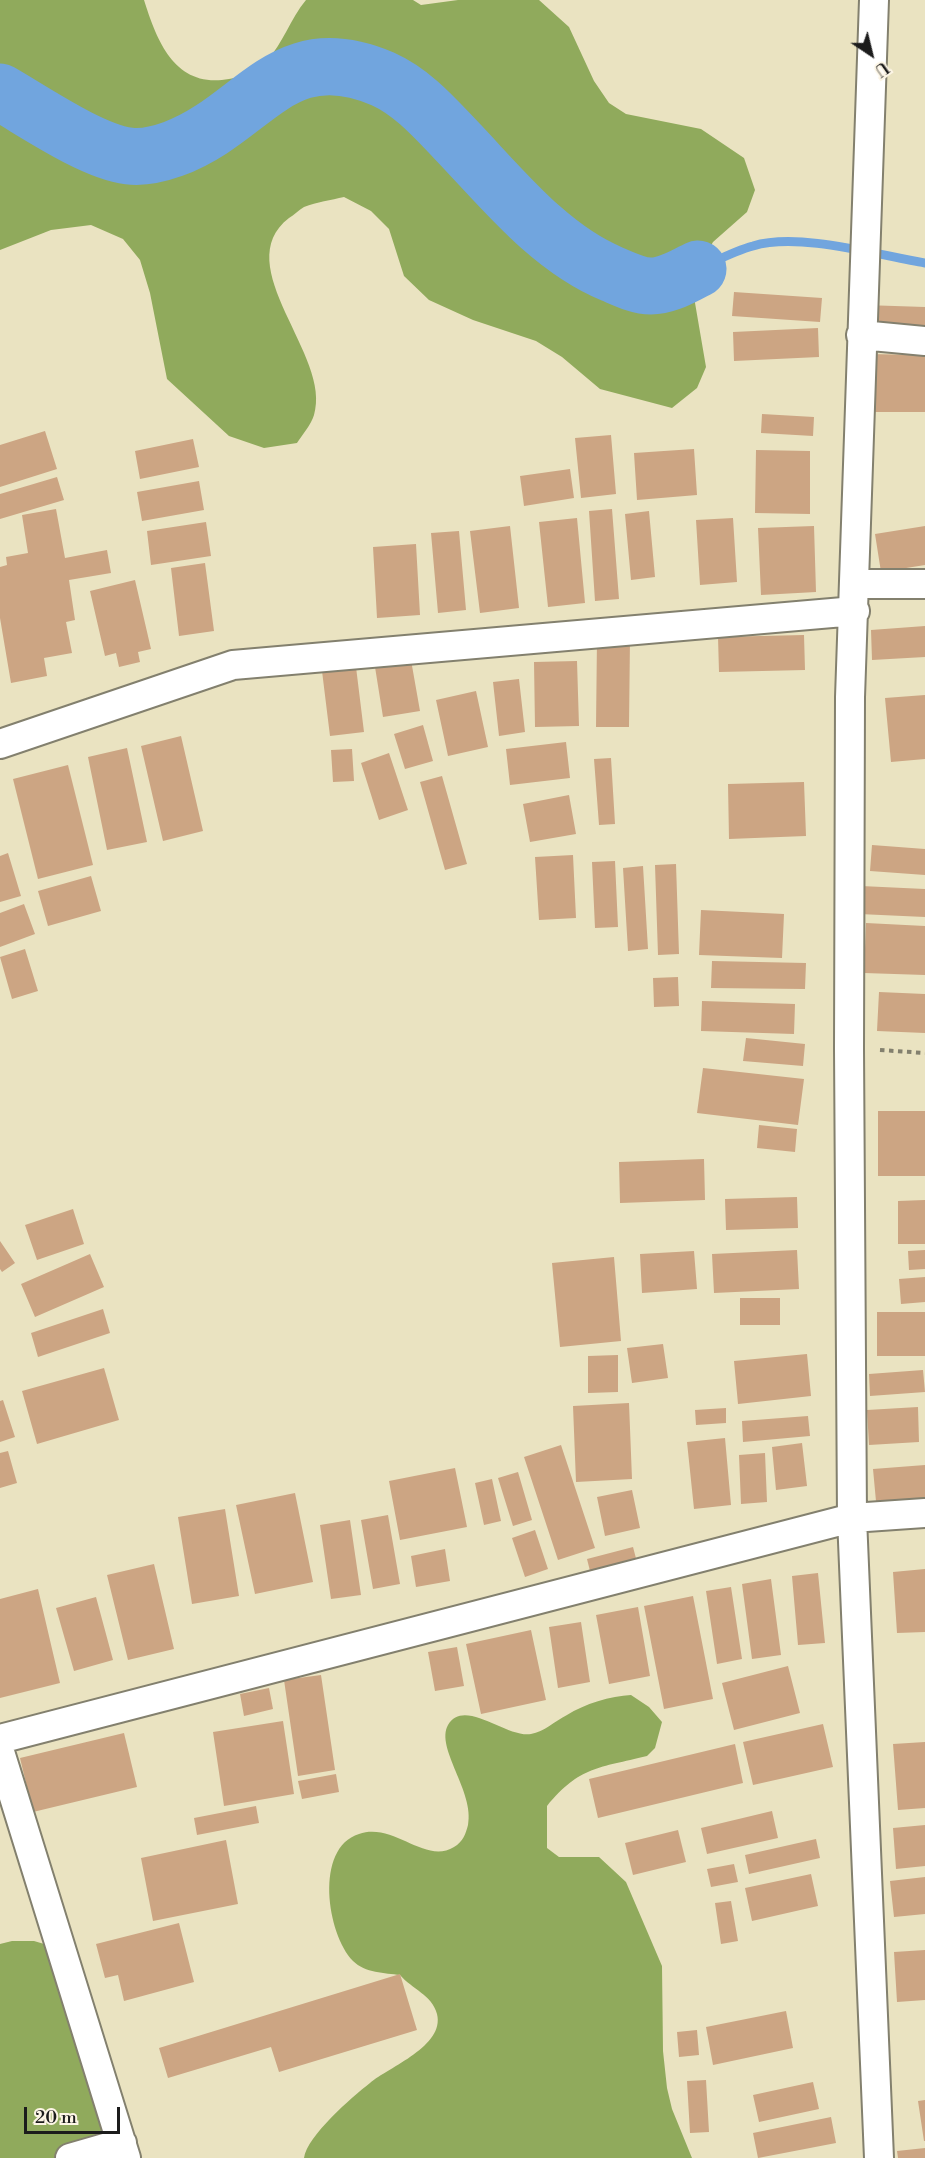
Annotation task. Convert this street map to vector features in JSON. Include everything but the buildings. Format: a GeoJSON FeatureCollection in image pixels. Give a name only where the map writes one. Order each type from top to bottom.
{"type":"FeatureCollection","features":[{"type":"Feature","properties":{"kind":"street"},"geometry":{"type":"LineString","coordinates":[[874,0],[850,697],[849,1048],[852,1518],[879,2158]]}},
{"type":"Feature","properties":{"kind":"street"},"geometry":{"type":"LineString","coordinates":[[861,334],[925,341]]}},
{"type":"Feature","properties":{"kind":"street"},"geometry":{"type":"LineString","coordinates":[[0,744],[233,665],[855,597],[925,584]]}},
{"type":"Feature","properties":{"kind":"street"},"geometry":{"type":"LineString","coordinates":[[0,1739],[852,1518],[925,1513]]}},
{"type":"Feature","properties":{"kind":"street"},"geometry":{"type":"LineString","coordinates":[[0,1752],[124,2151],[70,2158]]}},
{"type":"Feature","properties":{"kind":"path"},"geometry":{"type":"LineString","coordinates":[[849,1048],[925,1053]]}},
{"type":"Feature","properties":{"kind":"green space"},"geometry":{"type":"Polygon","coordinates":[[[0,0],[144,0],[155,31],[171,59],[195,77],[210,80],[239,77],[262,66],[278,47],[306,0],[413,0],[421,5],[458,0],[539,0],[569,27],[594,81],[609,103],[626,114],[701,129],[744,158],[755,190],[747,212],[713,242],[698,269],[694,297],[706,367],[697,388],[672,408],[600,389],[562,357],[536,341],[473,320],[429,300],[404,276],[389,229],[371,211],[344,197],[304,207],[289,218],[273,238],[269,261],[275,286],[309,366],[316,392],[313,419],[297,443],[264,448],[229,436],[167,379],[150,293],[140,260],[123,239],[91,225],[51,230],[0,250],[0,0]]]}},
{"type":"Feature","properties":{"kind":"green space"},"geometry":{"type":"Polygon","coordinates":[[[631,1695],[649,1707],[662,1722],[655,1748],[647,1756],[603,1767],[580,1776],[559,1793],[547,1806],[547,1848],[559,1857],[599,1857],[626,1882],[662,1966],[663,2051],[667,2088],[672,2109],[692,2158],[304,2158],[313,2139],[331,2118],[370,2083],[424,2046],[433,2036],[437,2025],[437,2014],[431,2002],[400,1975],[363,1968],[353,1961],[344,1948],[337,1932],[329,1893],[330,1873],[335,1856],[345,1842],[359,1834],[372,1832],[385,1834],[432,1851],[443,1851],[460,1843],[468,1825],[469,1812],[450,1758],[445,1735],[448,1725],[455,1718],[464,1715],[475,1717],[521,1734],[531,1734],[589,1704],[631,1695]]]}},
{"type":"Feature","properties":{"kind":"green space"},"geometry":{"type":"Polygon","coordinates":[[[12,1941],[34,1941],[61,1949],[117,2129],[85,2158],[0,2158],[0,1944],[12,1941]]]}},
{"type":"Feature","properties":{"kind":"waterway"},"geometry":{"type":"LineString","coordinates":[[0,92],[63,130],[98,147],[114,153],[140,156],[168,151],[201,136],[270,86],[293,74],[319,67],[348,68],[394,84],[413,98],[547,233],[589,263],[631,282],[651,286],[669,282],[698,269]]}},
{"type":"Feature","properties":{"kind":"waterway"},"geometry":{"type":"LineString","coordinates":[[698,269],[732,253],[772,242],[838,246],[925,263]]}}]}
